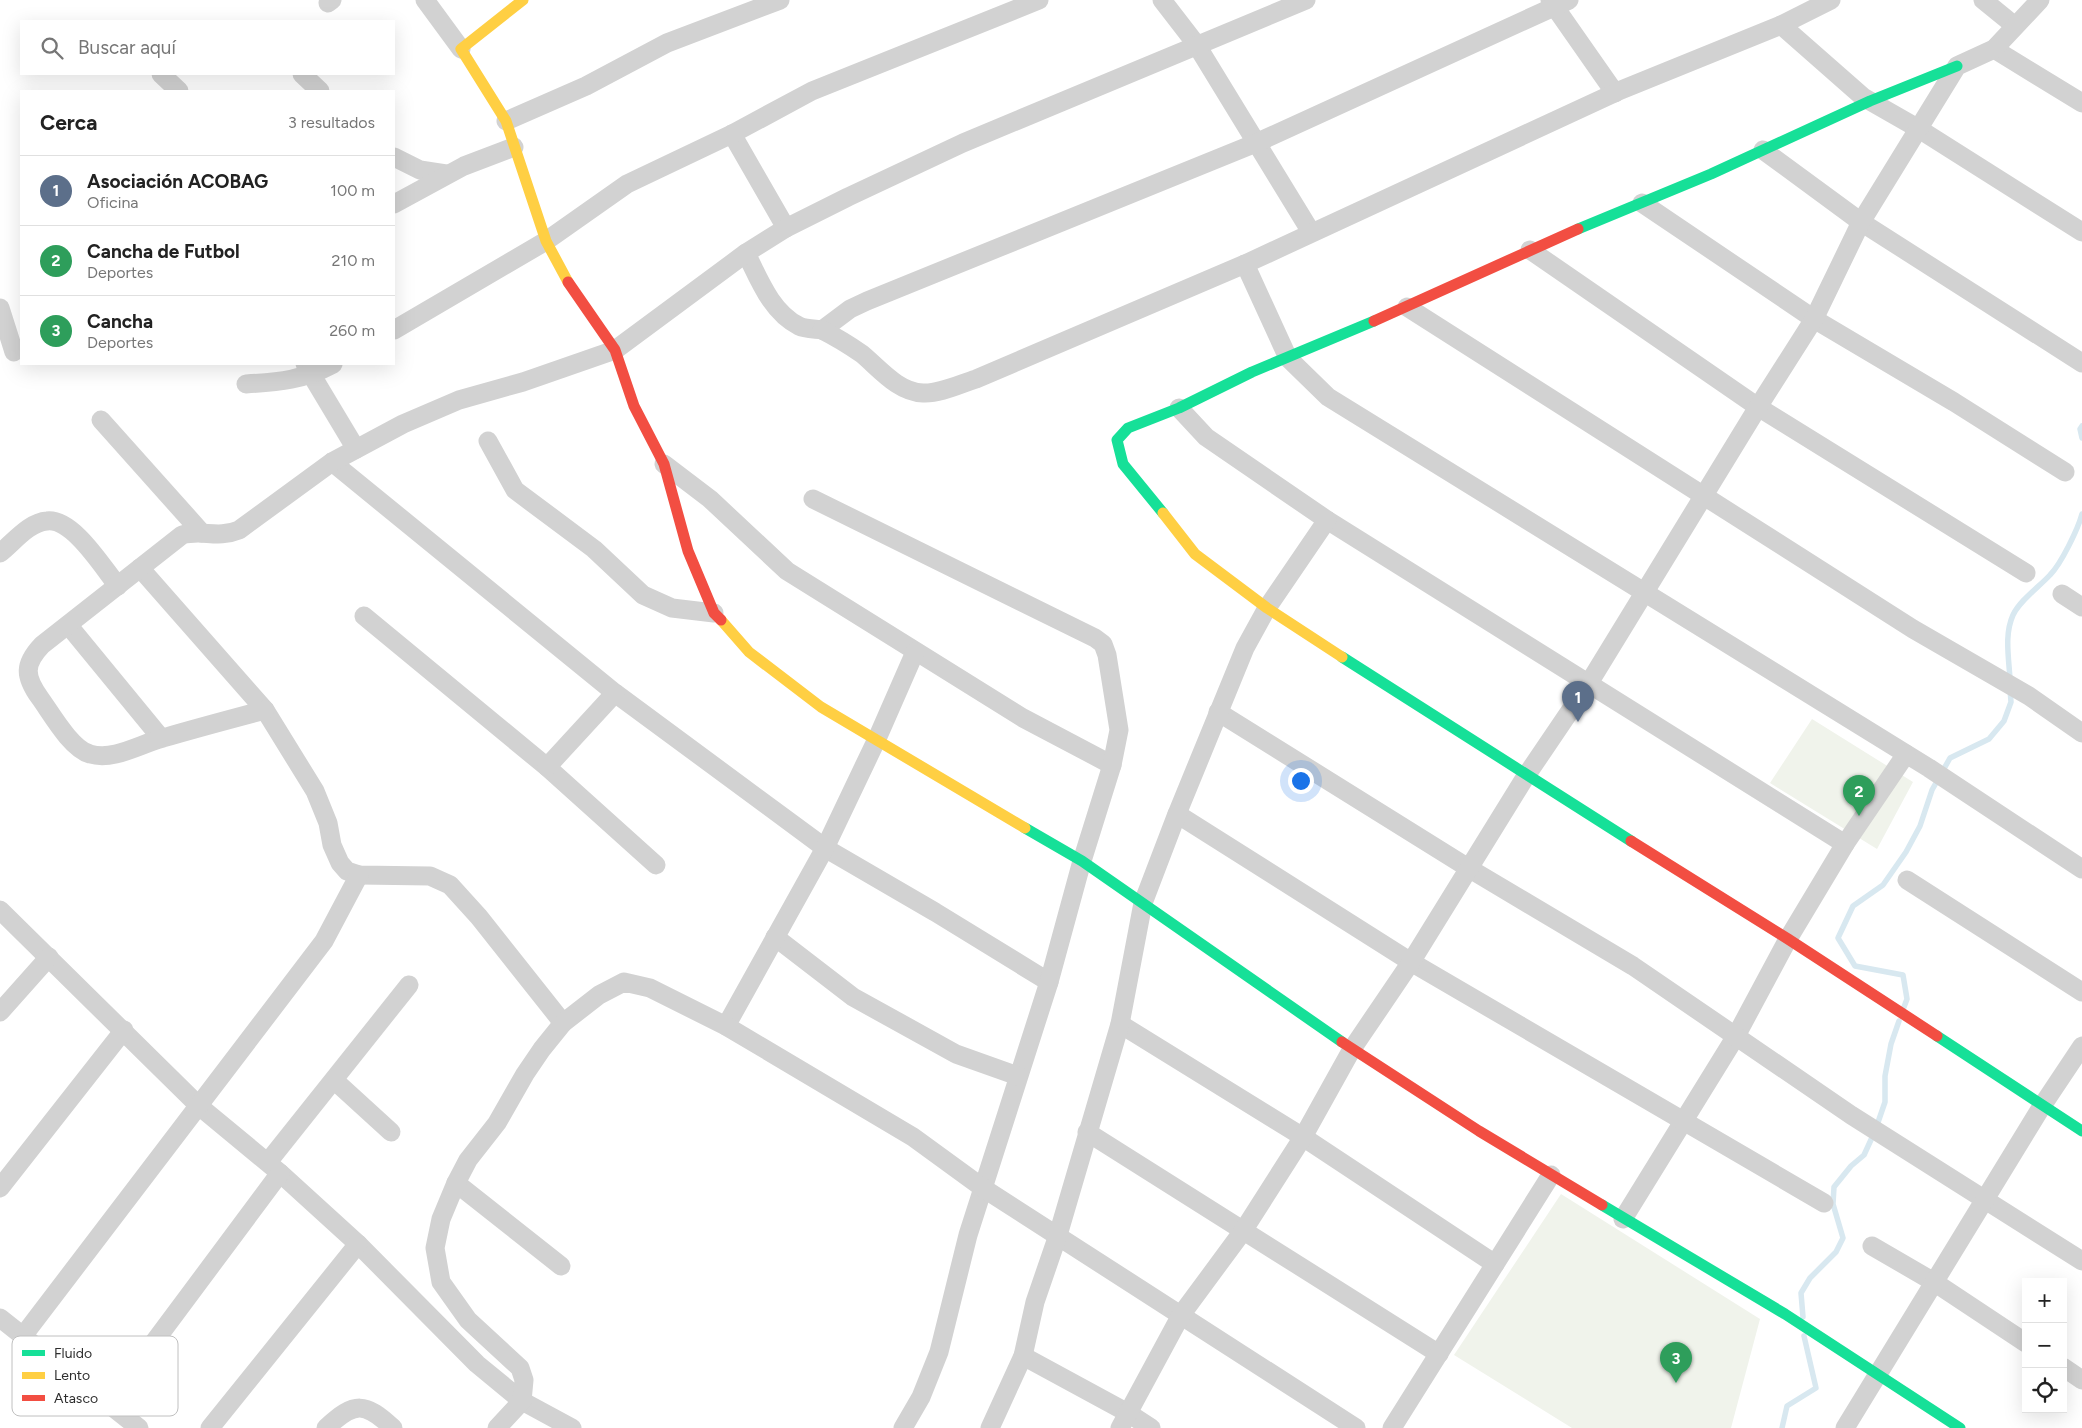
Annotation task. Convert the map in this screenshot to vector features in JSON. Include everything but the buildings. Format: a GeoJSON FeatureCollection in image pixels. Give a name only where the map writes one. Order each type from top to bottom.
{"type":"FeatureCollection","features":[{"type":"Feature","properties":{"kind":"street"},"geometry":{"type":"LineString","coordinates":[[425,0],[461,49],[506,122],[546,242],[567,281],[615,350],[634,406],[664,464],[688,551],[714,614],[749,652],[821,707],[1082,861],[1352,1049],[1551,1175],[1785,1314],[1960,1428]]}},
{"type":"Feature","properties":{"kind":"street"},"geometry":{"type":"LineString","coordinates":[[461,49],[523,0]]}},
{"type":"Feature","properties":{"kind":"street"},"geometry":{"type":"LineString","coordinates":[[506,122],[586,86],[666,43],[780,0]]}},
{"type":"Feature","properties":{"kind":"street"},"geometry":{"type":"LineString","coordinates":[[395,329],[546,242],[628,184],[732,134],[812,91],[1039,0]]}},
{"type":"Feature","properties":{"kind":"street"},"geometry":{"type":"LineString","coordinates":[[1162,0],[1196,44],[1311,232]]}},
{"type":"Feature","properties":{"kind":"street"},"geometry":{"type":"LineString","coordinates":[[266,710],[161,738],[108,755],[89,754],[74,744],[32,687],[28,671],[30,658],[42,645],[69,626],[182,535],[191,532],[228,534],[239,530],[332,462],[403,424],[459,400],[523,382],[615,350],[746,253],[786,228],[963,143],[1070,100],[1196,44],[1306,0]]}},
{"type":"Feature","properties":{"kind":"street"},"geometry":{"type":"LineString","coordinates":[[746,253],[762,286],[781,314],[800,326],[822,330],[855,349],[895,382],[908,390],[924,393],[976,379],[1245,264],[1615,93],[1781,25],[1831,0]]}},
{"type":"Feature","properties":{"kind":"street"},"geometry":{"type":"LineString","coordinates":[[1983,0],[2015,26]]}},
{"type":"Feature","properties":{"kind":"street"},"geometry":{"type":"LineString","coordinates":[[2040,0],[1994,49],[1870,101],[1763,150],[1530,250],[1407,307],[1252,372],[1179,408],[1128,428],[1117,440],[1118,451],[1123,464],[1195,554],[1268,608],[1526,776],[1788,939],[2042,1106],[2082,1130]]}},
{"type":"Feature","properties":{"kind":"street"},"geometry":{"type":"LineString","coordinates":[[822,330],[850,309],[867,301],[1256,143],[1558,2],[1615,93]]}},
{"type":"Feature","properties":{"kind":"street"},"geometry":{"type":"LineString","coordinates":[[1781,25],[1870,101],[2082,232]]}},
{"type":"Feature","properties":{"kind":"street"},"geometry":{"type":"LineString","coordinates":[[1994,49],[2082,103]]}},
{"type":"Feature","properties":{"kind":"street"},"geometry":{"type":"LineString","coordinates":[[1124,1421],[1181,1315],[1243,1231],[1304,1137],[1352,1049],[1411,962],[1526,776],[1588,683],[1814,319],[1862,222],[1957,66]]}},
{"type":"Feature","properties":{"kind":"street"},"geometry":{"type":"LineString","coordinates":[[161,75],[178,90]]}},
{"type":"Feature","properties":{"kind":"street"},"geometry":{"type":"LineString","coordinates":[[303,75],[319,90]]}},
{"type":"Feature","properties":{"kind":"street"},"geometry":{"type":"LineString","coordinates":[[732,134],[786,228]]}},
{"type":"Feature","properties":{"kind":"street"},"geometry":{"type":"LineString","coordinates":[[395,203],[446,174],[514,147]]}},
{"type":"Feature","properties":{"kind":"street"},"geometry":{"type":"LineString","coordinates":[[1763,150],[1862,222],[2082,363]]}},
{"type":"Feature","properties":{"kind":"street"},"geometry":{"type":"LineString","coordinates":[[395,158],[420,170],[446,174]]}},
{"type":"Feature","properties":{"kind":"street"},"geometry":{"type":"LineString","coordinates":[[1642,203],[1814,319],[1954,402],[2065,472]]}},
{"type":"Feature","properties":{"kind":"street"},"geometry":{"type":"LineString","coordinates":[[1530,250],[1758,407],[2026,573]]}},
{"type":"Feature","properties":{"kind":"street"},"geometry":{"type":"LineString","coordinates":[[1245,264],[1288,358],[1328,397],[1929,768],[2082,869]]}},
{"type":"Feature","properties":{"kind":"street"},"geometry":{"type":"LineString","coordinates":[[1407,307],[1913,629],[2029,696],[2082,733]]}},
{"type":"Feature","properties":{"kind":"street"},"geometry":{"type":"LineString","coordinates":[[0,308],[12,353]]}},
{"type":"Feature","properties":{"kind":"street"},"geometry":{"type":"LineString","coordinates":[[246,384],[286,381],[308,370],[329,365]]}},
{"type":"Feature","properties":{"kind":"street"},"geometry":{"type":"LineString","coordinates":[[308,370],[356,448]]}},
{"type":"Feature","properties":{"kind":"street"},"geometry":{"type":"LineString","coordinates":[[1179,408],[1206,437],[1327,520],[1845,844]]}},
{"type":"Feature","properties":{"kind":"street"},"geometry":{"type":"LineString","coordinates":[[101,420],[202,533]]}},
{"type":"Feature","properties":{"kind":"street"},"geometry":{"type":"LineString","coordinates":[[488,442],[515,490],[594,549],[643,595],[672,608],[714,614]]}},
{"type":"Feature","properties":{"kind":"street"},"geometry":{"type":"LineString","coordinates":[[332,462],[616,693],[825,848],[1049,982]]}},
{"type":"Feature","properties":{"kind":"street"},"geometry":{"type":"LineString","coordinates":[[664,464],[710,498],[787,571],[1023,718],[1112,765]]}},
{"type":"Feature","properties":{"kind":"street"},"geometry":{"type":"LineString","coordinates":[[813,499],[1064,621],[1103,644],[1119,730],[1112,765],[1082,861],[1049,982],[968,1235],[939,1352],[921,1397],[903,1428]]}},
{"type":"Feature","properties":{"kind":"street"},"geometry":{"type":"LineString","coordinates":[[0,553],[28,529],[46,520],[60,522],[72,529],[118,586]]}},
{"type":"Feature","properties":{"kind":"street"},"geometry":{"type":"LineString","coordinates":[[990,1428],[1022,1356],[1035,1302],[1058,1235],[1086,1132],[1120,1024],[1144,903],[1177,814],[1245,648],[1268,608],[1327,520]]}},
{"type":"Feature","properties":{"kind":"street"},"geometry":{"type":"LineString","coordinates":[[140,568],[266,710],[315,791],[328,823],[332,845],[340,863],[347,871],[359,875],[430,876],[450,885],[479,918],[563,1023]]}},
{"type":"Feature","properties":{"kind":"street"},"geometry":{"type":"LineString","coordinates":[[2062,594],[2082,607]]}},
{"type":"Feature","properties":{"kind":"street"},"geometry":{"type":"LineString","coordinates":[[364,616],[547,767],[656,865]]}},
{"type":"Feature","properties":{"kind":"street"},"geometry":{"type":"LineString","coordinates":[[69,626],[161,738]]}},
{"type":"Feature","properties":{"kind":"street"},"geometry":{"type":"LineString","coordinates":[[726,1026],[825,848],[876,741],[915,652]]}},
{"type":"Feature","properties":{"kind":"street"},"geometry":{"type":"LineString","coordinates":[[547,767],[616,693]]}},
{"type":"Feature","properties":{"kind":"street"},"geometry":{"type":"LineString","coordinates":[[1218,712],[1470,869],[1633,966],[1852,1115],[2082,1261]]}},
{"type":"Feature","properties":{"kind":"street"},"geometry":{"type":"LineString","coordinates":[[1623,1219],[1736,1036],[1788,939],[1845,844],[1906,754]]}},
{"type":"Feature","properties":{"kind":"street"},"geometry":{"type":"LineString","coordinates":[[1177,814],[1411,962],[1824,1203]]}},
{"type":"Feature","properties":{"kind":"street"},"geometry":{"type":"LineString","coordinates":[[0,1318],[23,1336],[324,941],[359,875]]}},
{"type":"Feature","properties":{"kind":"street"},"geometry":{"type":"LineString","coordinates":[[1907,880],[2082,992]]}},
{"type":"Feature","properties":{"kind":"street"},"geometry":{"type":"LineString","coordinates":[[0,910],[124,1030],[199,1106],[274,1167],[358,1244],[477,1364],[522,1401],[572,1428]]}},
{"type":"Feature","properties":{"kind":"street"},"geometry":{"type":"LineString","coordinates":[[775,937],[853,997],[956,1054],[1018,1076]]}},
{"type":"Feature","properties":{"kind":"street"},"geometry":{"type":"LineString","coordinates":[[0,1012],[49,957]]}},
{"type":"Feature","properties":{"kind":"street"},"geometry":{"type":"LineString","coordinates":[[497,1428],[522,1401],[524,1380],[520,1368],[468,1320],[441,1282],[435,1248],[441,1219],[456,1182],[468,1160],[497,1123],[525,1074],[563,1023],[599,995],[624,982],[650,988],[726,1026],[913,1137],[983,1188],[1356,1428]]}},
{"type":"Feature","properties":{"kind":"street"},"geometry":{"type":"LineString","coordinates":[[156,1336],[334,1080],[409,985]]}},
{"type":"Feature","properties":{"kind":"street"},"geometry":{"type":"LineString","coordinates":[[1120,1024],[1304,1137],[1495,1264]]}},
{"type":"Feature","properties":{"kind":"street"},"geometry":{"type":"LineString","coordinates":[[0,1188],[124,1030]]}},
{"type":"Feature","properties":{"kind":"street"},"geometry":{"type":"LineString","coordinates":[[1845,1428],[2042,1106],[2082,1046]]}},
{"type":"Feature","properties":{"kind":"street"},"geometry":{"type":"LineString","coordinates":[[334,1080],[391,1132]]}},
{"type":"Feature","properties":{"kind":"street"},"geometry":{"type":"LineString","coordinates":[[1086,1132],[1439,1354]]}},
{"type":"Feature","properties":{"kind":"street"},"geometry":{"type":"LineString","coordinates":[[1392,1428],[1551,1175]]}},
{"type":"Feature","properties":{"kind":"street"},"geometry":{"type":"LineString","coordinates":[[456,1182],[560,1266]]}},
{"type":"Feature","properties":{"kind":"street"},"geometry":{"type":"LineString","coordinates":[[210,1428],[358,1244]]}},
{"type":"Feature","properties":{"kind":"street"},"geometry":{"type":"LineString","coordinates":[[1872,1246],[1934,1282],[2022,1340]]}},
{"type":"Feature","properties":{"kind":"street"},"geometry":{"type":"LineString","coordinates":[[1022,1356],[1124,1421],[1151,1428]]}},
{"type":"Feature","properties":{"kind":"street"},"geometry":{"type":"LineString","coordinates":[[2067,1371],[2082,1380]]}},
{"type":"Feature","properties":{"kind":"street"},"geometry":{"type":"LineString","coordinates":[[326,1428],[353,1407],[367,1407],[394,1428]]}},
{"type":"Feature","properties":{"kind":"street"},"geometry":{"type":"LineString","coordinates":[[124,1416],[139,1428]]}},
{"type":"Feature","properties":{"kind":"shaded area"},"geometry":{"type":"Polygon","coordinates":[[[1812,719],[1913,782],[1877,849],[1770,783],[1812,719]]]}},
{"type":"Feature","properties":{"kind":"shaded area"},"geometry":{"type":"Polygon","coordinates":[[[1561,1194],[1760,1319],[1731,1428],[1572,1428],[1454,1355],[1561,1194]]]}},
{"type":"Feature","properties":{"kind":"waterway"},"geometry":{"type":"LineString","coordinates":[[2082,426],[2080,429],[2082,438]]}},
{"type":"Feature","properties":{"kind":"waterway"},"geometry":{"type":"LineString","coordinates":[[2010,680],[2008,639],[2013,615],[2016,609],[2046,580],[2059,563],[2069,546],[2082,514]]}},
{"type":"Feature","properties":{"kind":"waterway"},"geometry":{"type":"LineString","coordinates":[[1904,1007],[1907,999],[1903,975],[1855,966],[1838,938],[1853,906],[1883,885],[1906,852],[1920,826],[1932,790],[1950,758],[1989,739],[2004,721],[2011,702],[2010,689]]}},
{"type":"Feature","properties":{"kind":"waterway"},"geometry":{"type":"LineString","coordinates":[[1803,1317],[1801,1293],[1810,1278],[1836,1252],[1843,1238],[1833,1204],[1834,1187],[1851,1166],[1864,1155],[1875,1131],[1885,1102],[1885,1076],[1891,1044],[1899,1021]]}},
{"type":"Feature","properties":{"kind":"waterway"},"geometry":{"type":"LineString","coordinates":[[1782,1428],[1787,1406],[1816,1388],[1804,1336]]}},
{"type":"Feature","properties":{"kind":"traffic: fast"},"geometry":{"type":"LineString","coordinates":[[1578,229],[1711,174],[1870,101],[1957,66]]}},
{"type":"Feature","properties":{"kind":"traffic: fast"},"geometry":{"type":"LineString","coordinates":[[1163,513],[1123,464],[1117,440],[1128,428],[1179,408],[1252,372],[1374,321]]}},
{"type":"Feature","properties":{"kind":"traffic: fast"},"geometry":{"type":"LineString","coordinates":[[1342,657],[1631,841]]}},
{"type":"Feature","properties":{"kind":"traffic: fast"},"geometry":{"type":"LineString","coordinates":[[1025,828],[1082,861],[1342,1042]]}},
{"type":"Feature","properties":{"kind":"traffic: fast"},"geometry":{"type":"LineString","coordinates":[[1937,1036],[2082,1131]]}},
{"type":"Feature","properties":{"kind":"traffic: fast"},"geometry":{"type":"LineString","coordinates":[[1602,1205],[1785,1314],[1960,1428]]}},
{"type":"Feature","properties":{"kind":"traffic: slow"},"geometry":{"type":"LineString","coordinates":[[523,0],[461,49],[506,121],[546,241],[568,282]]}},
{"type":"Feature","properties":{"kind":"traffic: slow"},"geometry":{"type":"LineString","coordinates":[[1163,513],[1195,554],[1267,608],[1342,657]]}},
{"type":"Feature","properties":{"kind":"traffic: slow"},"geometry":{"type":"LineString","coordinates":[[721,620],[749,652],[821,707],[1025,828]]}},
{"type":"Feature","properties":{"kind":"traffic: jam"},"geometry":{"type":"LineString","coordinates":[[1374,321],[1578,229]]}},
{"type":"Feature","properties":{"kind":"traffic: jam"},"geometry":{"type":"LineString","coordinates":[[568,282],[615,350],[634,406],[664,464],[688,551],[714,613],[721,620]]}},
{"type":"Feature","properties":{"kind":"traffic: jam"},"geometry":{"type":"LineString","coordinates":[[1631,841],[1788,939],[1937,1036]]}},
{"type":"Feature","properties":{"kind":"traffic: jam"},"geometry":{"type":"LineString","coordinates":[[1342,1042],[1479,1131],[1602,1205]]}},
{"type":"Feature","properties":{"kind":"place","name":"Asociación ACOBAG"},"geometry":{"type":"Point","coordinates":[1578,722]}},
{"type":"Feature","properties":{"kind":"place","name":"Cancha de Futbol"},"geometry":{"type":"Point","coordinates":[1859,816]}},
{"type":"Feature","properties":{"kind":"place","name":"Cancha"},"geometry":{"type":"Point","coordinates":[1676,1383]}}]}
